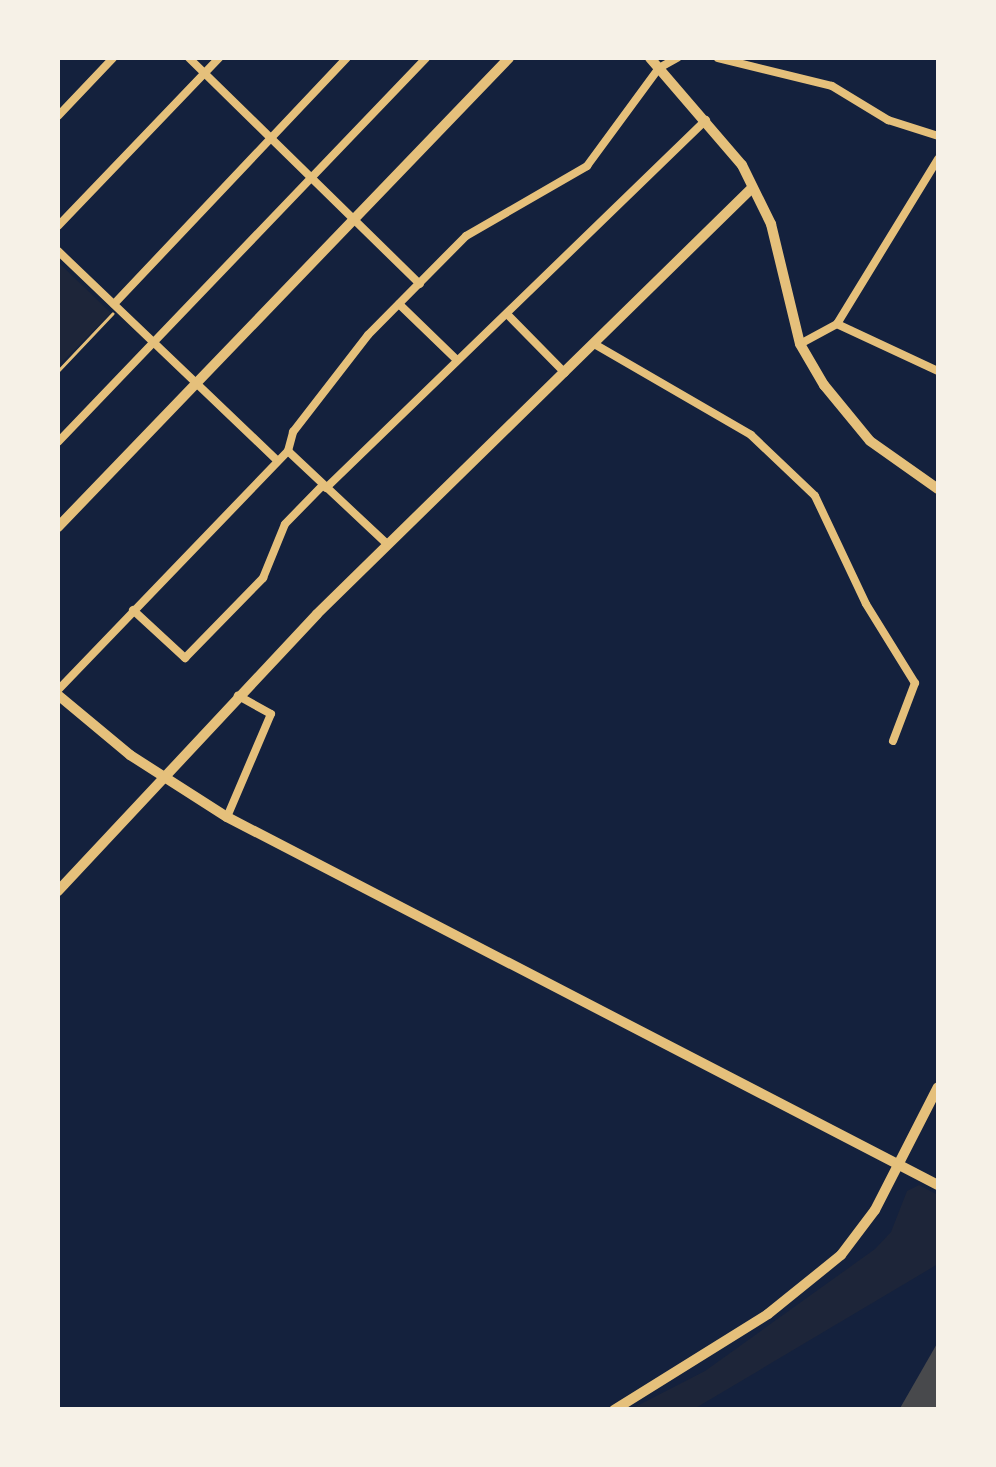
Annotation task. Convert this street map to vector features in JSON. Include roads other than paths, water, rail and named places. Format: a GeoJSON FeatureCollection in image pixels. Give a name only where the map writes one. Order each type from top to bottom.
{"type":"FeatureCollection","features":[{"type":"Feature","properties":{"kind":"street"},"geometry":{"type":"LineString","coordinates":[[58,116],[113,58]]}},
{"type":"Feature","properties":{"kind":"street"},"geometry":{"type":"LineString","coordinates":[[189,58],[314,174],[420,284]]}},
{"type":"Feature","properties":{"kind":"street"},"geometry":{"type":"LineString","coordinates":[[58,226],[219,58]]}},
{"type":"Feature","properties":{"kind":"street"},"geometry":{"type":"LineString","coordinates":[[114,304],[347,58]]}},
{"type":"Feature","properties":{"kind":"street"},"geometry":{"type":"LineString","coordinates":[[58,442],[426,58]]}},
{"type":"Feature","properties":{"kind":"street"},"geometry":{"type":"LineString","coordinates":[[58,527],[509,58]]}},
{"type":"Feature","properties":{"kind":"street"},"geometry":{"type":"LineString","coordinates":[[650,58],[706,120],[752,188],[770,224],[800,344],[842,411],[870,440],[938,489]]}},
{"type":"Feature","properties":{"kind":"street"},"geometry":{"type":"LineString","coordinates":[[677,58],[659,68],[587,166],[466,236],[399,304],[293,432],[288,451],[58,692],[160,776],[227,817],[938,1185]]}},
{"type":"Feature","properties":{"kind":"street"},"geometry":{"type":"LineString","coordinates":[[718,58],[832,86],[888,120],[938,136]]}},
{"type":"Feature","properties":{"kind":"street"},"geometry":{"type":"LineString","coordinates":[[133,610],[185,658],[263,578],[285,524],[508,315],[706,120]]}},
{"type":"Feature","properties":{"kind":"street"},"geometry":{"type":"LineString","coordinates":[[800,344],[838,324],[938,159]]}},
{"type":"Feature","properties":{"kind":"street"},"geometry":{"type":"LineString","coordinates":[[58,891],[160,776],[388,544],[596,345],[752,188]]}},
{"type":"Feature","properties":{"kind":"street"},"geometry":{"type":"LineString","coordinates":[[58,251],[277,460]]}},
{"type":"Feature","properties":{"kind":"street"},"geometry":{"type":"LineString","coordinates":[[399,304],[457,360]]}},
{"type":"Feature","properties":{"kind":"street"},"geometry":{"type":"LineString","coordinates":[[508,315],[565,374]]}},
{"type":"Feature","properties":{"kind":"street"},"geometry":{"type":"LineString","coordinates":[[838,324],[938,370]]}},
{"type":"Feature","properties":{"kind":"street"},"geometry":{"type":"LineString","coordinates":[[596,345],[751,435],[815,496],[858,587],[914,683],[894,741]]}},
{"type":"Feature","properties":{"kind":"street"},"geometry":{"type":"LineString","coordinates":[[288,451],[388,544]]}},
{"type":"Feature","properties":{"kind":"street"},"geometry":{"type":"LineString","coordinates":[[227,817],[272,714],[238,696]]}},
{"type":"Feature","properties":{"kind":"street"},"geometry":{"type":"LineString","coordinates":[[614,1410],[818,1278],[861,1231],[900,1165],[938,1087]]}}]}
